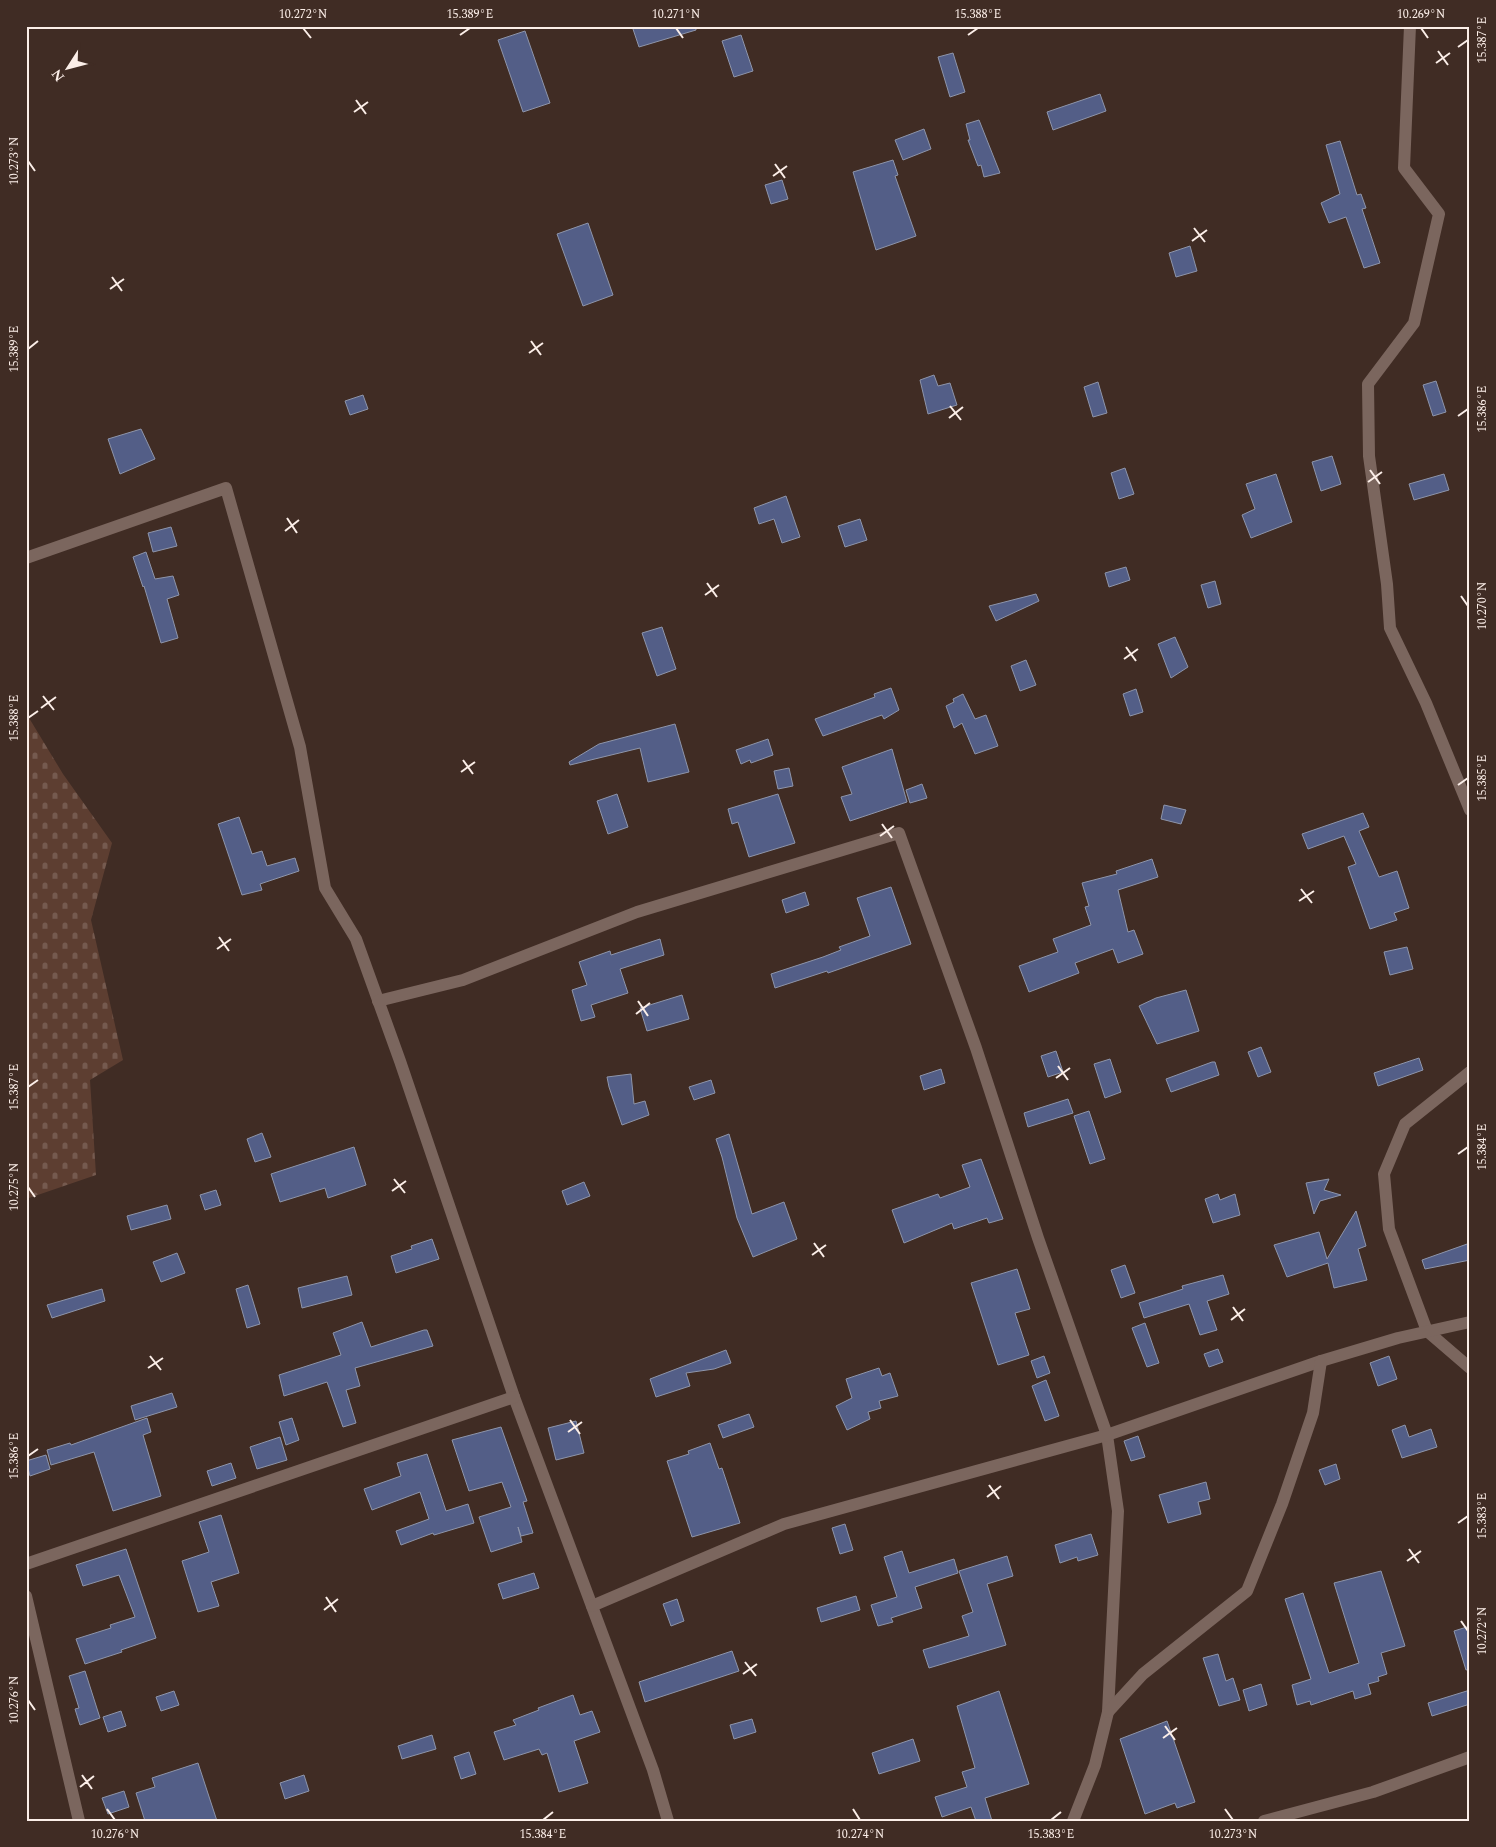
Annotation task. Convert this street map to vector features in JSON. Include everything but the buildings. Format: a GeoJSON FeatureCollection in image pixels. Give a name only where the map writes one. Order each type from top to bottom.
{"type":"FeatureCollection","features":[{"type":"Feature","properties":{"kind":"street"},"geometry":{"type":"LineString","coordinates":[[1410,26],[1404,168],[1439,214],[1414,324],[1368,384],[1369,456],[1387,584],[1390,628],[1426,704],[1470,810]]}},
{"type":"Feature","properties":{"kind":"street"},"geometry":{"type":"LineString","coordinates":[[26,558],[226,488],[300,747],[325,888],[356,939],[514,1397],[654,1770],[668,1821]]}},
{"type":"Feature","properties":{"kind":"street"},"geometry":{"type":"LineString","coordinates":[[378,1001],[464,980],[637,912],[899,833],[976,1048],[1038,1238],[1107,1435],[1118,1511],[1108,1712],[1095,1764],[1073,1821]]}},
{"type":"Feature","properties":{"kind":"street"},"geometry":{"type":"LineString","coordinates":[[1470,1072],[1405,1124],[1384,1174],[1389,1229],[1427,1330],[1470,1368]]}},
{"type":"Feature","properties":{"kind":"street"},"geometry":{"type":"LineString","coordinates":[[592,1606],[784,1524],[1107,1435],[1321,1361],[1427,1330],[1470,1322]]}},
{"type":"Feature","properties":{"kind":"street"},"geometry":{"type":"LineString","coordinates":[[1108,1712],[1143,1674],[1247,1591],[1282,1504],[1312,1413],[1321,1361]]}},
{"type":"Feature","properties":{"kind":"street"},"geometry":{"type":"LineString","coordinates":[[26,1564],[514,1397]]}},
{"type":"Feature","properties":{"kind":"street"},"geometry":{"type":"LineString","coordinates":[[26,1596],[80,1821]]}},
{"type":"Feature","properties":{"kind":"street"},"geometry":{"type":"LineString","coordinates":[[1264,1821],[1373,1792],[1470,1757]]}},
{"type":"Feature","properties":{"kind":"green space"},"geometry":{"type":"Polygon","coordinates":[[[26,713],[63,774],[112,843],[91,920],[123,1060],[90,1080],[96,1175],[26,1199],[26,713]]]}}]}
